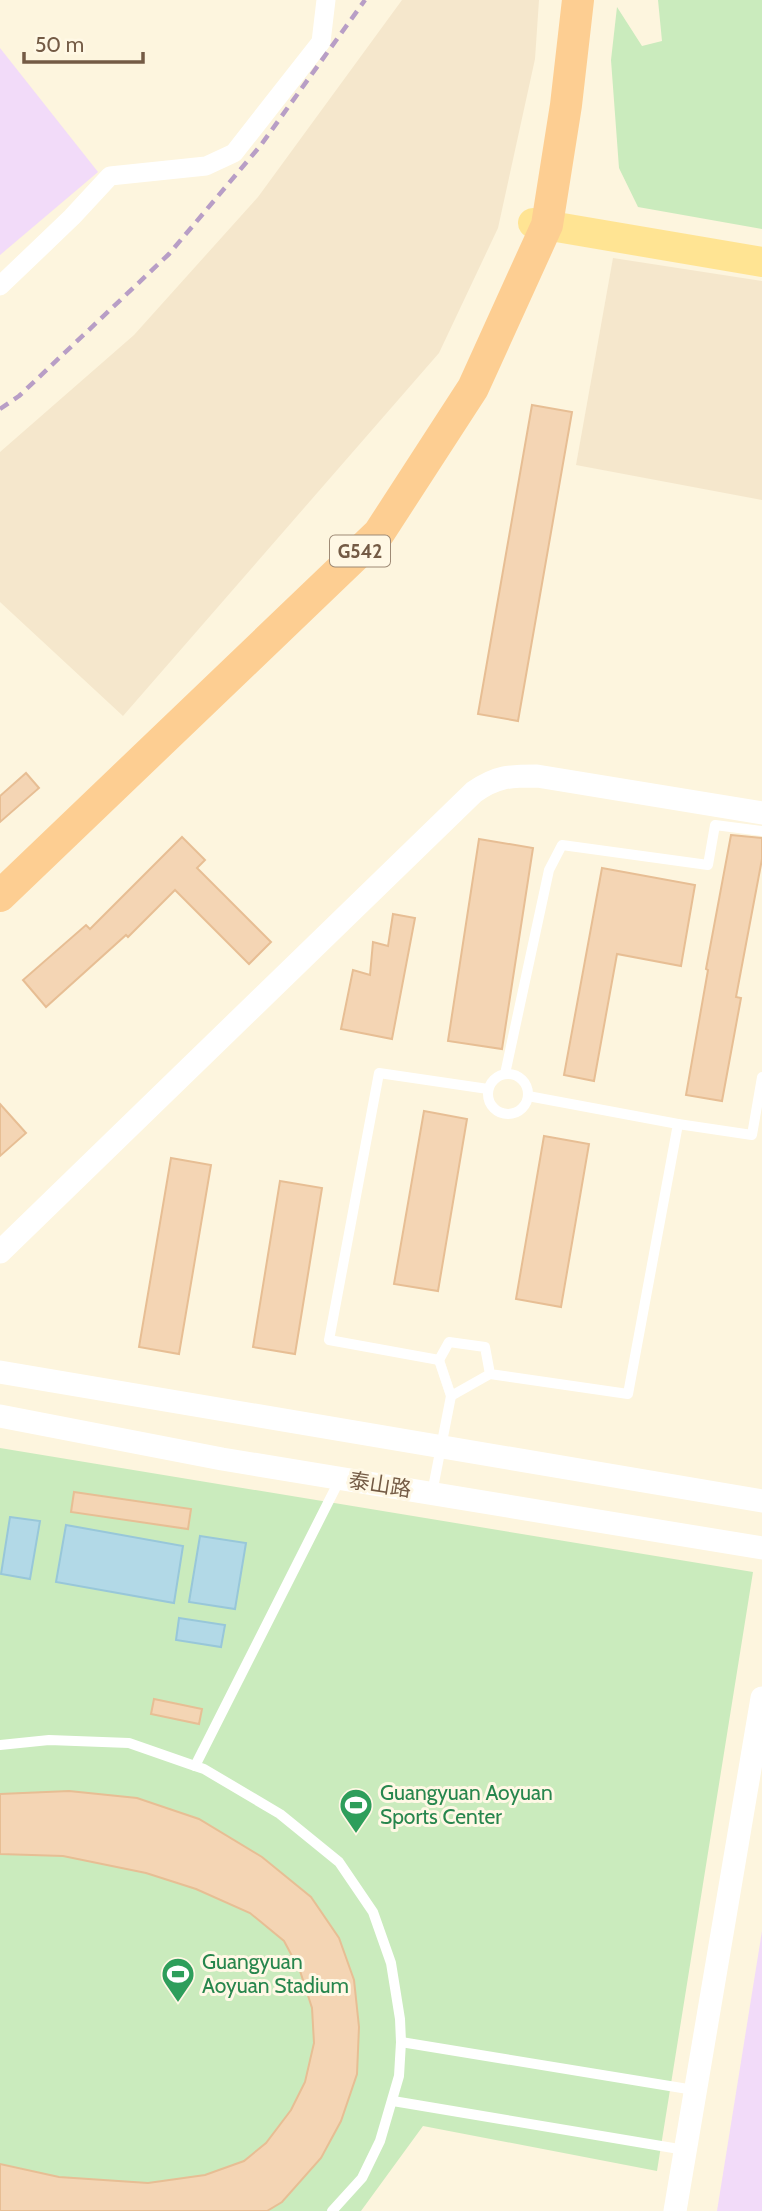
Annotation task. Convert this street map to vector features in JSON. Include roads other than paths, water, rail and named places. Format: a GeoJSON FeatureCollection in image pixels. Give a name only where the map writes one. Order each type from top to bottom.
{"type":"FeatureCollection","features":[{"type":"Feature","properties":{"kind":"highway","name":"G542"},"geometry":{"type":"LineString","coordinates":[[0,896],[379,533],[473,388],[541,217],[566,105],[578,0]]}},
{"type":"Feature","properties":{"kind":"highway","name":"G542"},"geometry":{"type":"LineString","coordinates":[[0,867],[366,518],[459,382],[541,217]]}},
{"type":"Feature","properties":{"kind":"main road"},"geometry":{"type":"LineString","coordinates":[[541,217],[762,248]]}},
{"type":"Feature","properties":{"kind":"main road"},"geometry":{"type":"LineString","coordinates":[[541,217],[762,262]]}},
{"type":"Feature","properties":{"kind":"street"},"geometry":{"type":"LineString","coordinates":[[0,286],[62,227],[110,176],[206,166],[234,153],[321,42],[326,0]]}},
{"type":"Feature","properties":{"kind":"street"},"geometry":{"type":"LineString","coordinates":[[0,1252],[474,792],[491,780],[512,776],[537,776],[762,813]]}},
{"type":"Feature","properties":{"kind":"street"},"geometry":{"type":"LineString","coordinates":[[0,1372],[762,1501]]}},
{"type":"Feature","properties":{"kind":"street","name":"泰山路"},"geometry":{"type":"LineString","coordinates":[[0,1416],[222,1459],[762,1548]]}},
{"type":"Feature","properties":{"kind":"street"},"geometry":{"type":"LineString","coordinates":[[675,2211],[762,1698]]}},
{"type":"Feature","properties":{"kind":"lane"},"geometry":{"type":"LineString","coordinates":[[505,1074],[549,870],[562,845],[708,865],[715,825],[762,831]]}},
{"type":"Feature","properties":{"kind":"lane"},"geometry":{"type":"LineString","coordinates":[[439,1360],[329,1340],[379,1073],[488,1089]]}},
{"type":"Feature","properties":{"kind":"lane"},"geometry":{"type":"LineString","coordinates":[[505,1074],[517,1076],[526,1084],[528,1096],[523,1108],[510,1115],[498,1112],[489,1102],[488,1089],[494,1079],[505,1074]]}},
{"type":"Feature","properties":{"kind":"lane"},"geometry":{"type":"LineString","coordinates":[[528,1096],[752,1135],[762,1077]]}},
{"type":"Feature","properties":{"kind":"lane"},"geometry":{"type":"LineString","coordinates":[[451,1396],[490,1374],[628,1394],[678,1124]]}},
{"type":"Feature","properties":{"kind":"lane"},"geometry":{"type":"LineString","coordinates":[[432,1493],[451,1396],[439,1360],[449,1342],[485,1347],[490,1374]]}},
{"type":"Feature","properties":{"kind":"lane"},"geometry":{"type":"LineString","coordinates":[[195,1766],[340,1478]]}},
{"type":"Feature","properties":{"kind":"lane"},"geometry":{"type":"LineString","coordinates":[[0,1745],[49,1740],[130,1743],[204,1769],[280,1814],[339,1862],[373,1912],[391,1963],[401,2042],[399,2076],[380,2141],[362,2178],[332,2211]]}},
{"type":"Feature","properties":{"kind":"lane"},"geometry":{"type":"LineString","coordinates":[[401,2042],[695,2091]]}},
{"type":"Feature","properties":{"kind":"lane"},"geometry":{"type":"LineString","coordinates":[[393,2101],[685,2150]]}},
{"type":"Feature","properties":{"kind":"water"},"geometry":{"type":"Polygon","coordinates":[[[10,1517],[40,1521],[30,1579],[1,1574],[10,1517]]]}},
{"type":"Feature","properties":{"kind":"water"},"geometry":{"type":"Polygon","coordinates":[[[66,1525],[183,1546],[174,1603],[56,1582],[66,1525]]]}},
{"type":"Feature","properties":{"kind":"water"},"geometry":{"type":"Polygon","coordinates":[[[200,1536],[246,1543],[235,1609],[189,1602],[200,1536]]]}},
{"type":"Feature","properties":{"kind":"water"},"geometry":{"type":"Polygon","coordinates":[[[179,1618],[225,1625],[221,1647],[176,1640],[179,1618]]]}},
{"type":"Feature","properties":{"kind":"railway"},"geometry":{"type":"LineString","coordinates":[[0,409],[19,396],[169,254],[261,145],[365,0]]}},
{"type":"Feature","properties":{"kind":"place","name":"Guangyuan Aoyuan Sports Center"},"geometry":{"type":"Point","coordinates":[356,1835]}},
{"type":"Feature","properties":{"kind":"place","name":"Guangyuan Aoyuan Stadium"},"geometry":{"type":"Point","coordinates":[178,2004]}}]}
